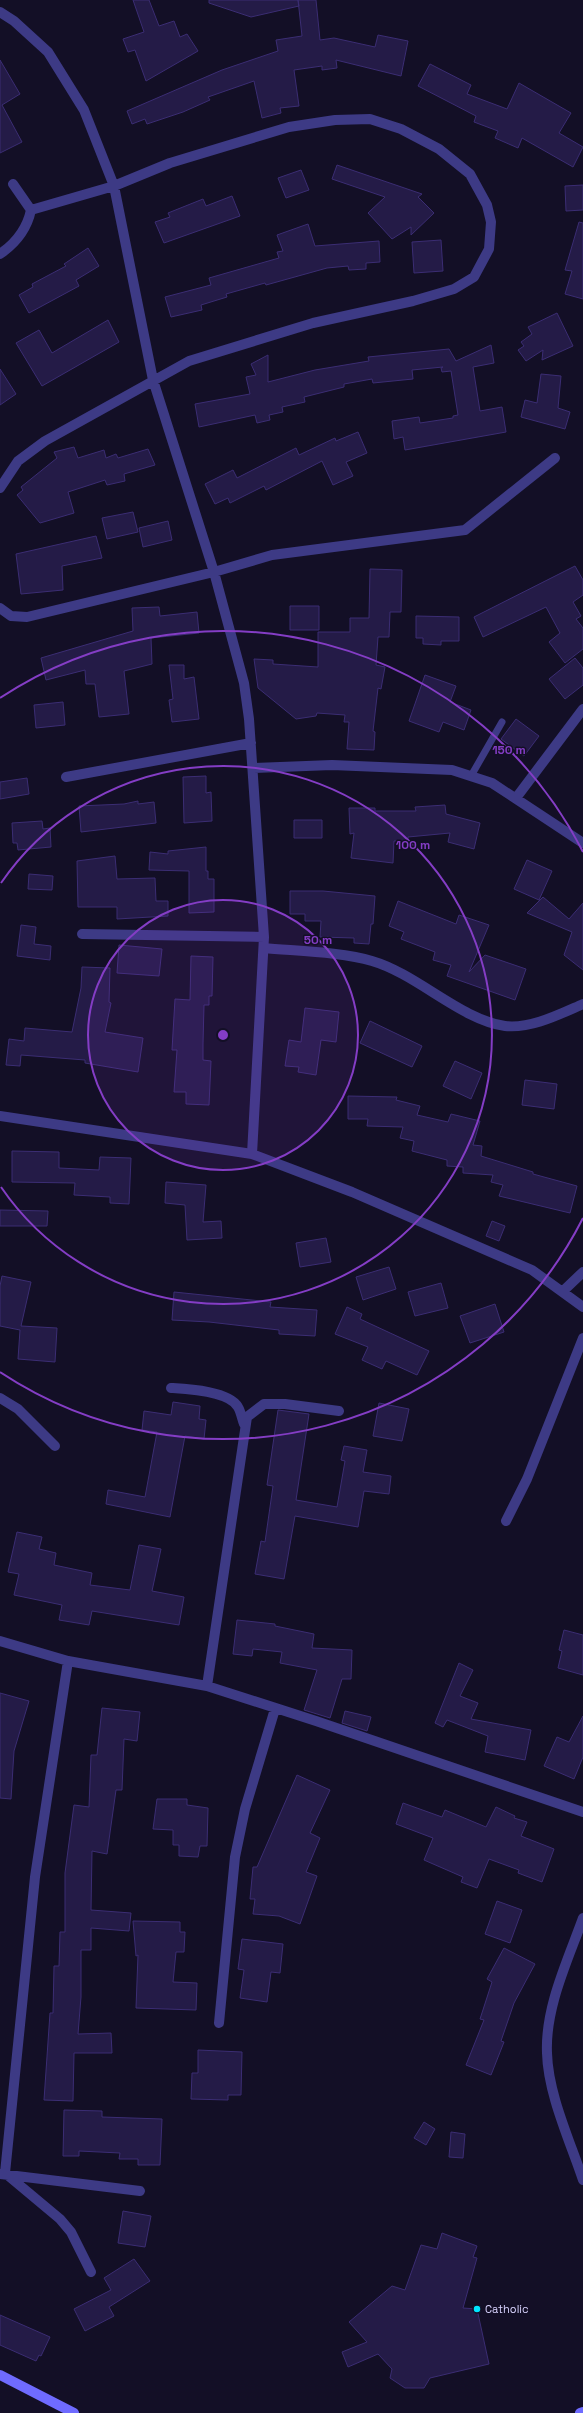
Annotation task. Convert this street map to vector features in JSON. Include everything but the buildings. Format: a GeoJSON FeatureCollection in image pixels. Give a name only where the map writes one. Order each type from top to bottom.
{"type":"FeatureCollection","features":[{"type":"Feature","properties":{"kind":"street"},"geometry":{"type":"LineString","coordinates":[[0,12],[14,21],[48,52],[84,110],[114,186],[152,380],[214,572],[244,682],[253,768],[264,937],[252,1154]]}},
{"type":"Feature","properties":{"kind":"street"},"geometry":{"type":"LineString","coordinates":[[0,488],[18,461],[45,441],[152,380],[189,362],[313,323],[385,308],[454,289],[474,277],[489,249],[491,222],[487,204],[470,174],[440,149],[401,129],[370,119],[335,120],[289,127],[170,163],[114,186],[31,210]]}},
{"type":"Feature","properties":{"kind":"street"},"geometry":{"type":"LineString","coordinates":[[0,254],[12,246],[28,224],[31,210],[13,184]]}},
{"type":"Feature","properties":{"kind":"street"},"geometry":{"type":"LineString","coordinates":[[0,608],[11,616],[27,617],[214,572],[272,555],[464,530],[555,458]]}},
{"type":"Feature","properties":{"kind":"street"},"geometry":{"type":"LineString","coordinates":[[516,798],[583,709]]}},
{"type":"Feature","properties":{"kind":"street"},"geometry":{"type":"LineString","coordinates":[[66,777],[251,743]]}},
{"type":"Feature","properties":{"kind":"street"},"geometry":{"type":"LineString","coordinates":[[253,768],[332,765],[387,766],[452,770],[492,783],[583,843]]}},
{"type":"Feature","properties":{"kind":"street"},"geometry":{"type":"LineString","coordinates":[[82,934],[264,937]]}},
{"type":"Feature","properties":{"kind":"street"},"geometry":{"type":"LineString","coordinates":[[264,948],[372,961],[417,981],[481,1018],[505,1026],[529,1024],[561,1014],[583,1004]]}},
{"type":"Feature","properties":{"kind":"street"},"geometry":{"type":"LineString","coordinates":[[0,1116],[252,1154],[352,1192],[532,1270],[563,1291],[583,1307]]}},
{"type":"Feature","properties":{"kind":"street"},"geometry":{"type":"LineString","coordinates":[[563,1291],[583,1272]]}},
{"type":"Feature","properties":{"kind":"street"},"geometry":{"type":"LineString","coordinates":[[506,1521],[527,1479],[583,1338]]}},
{"type":"Feature","properties":{"kind":"street"},"geometry":{"type":"LineString","coordinates":[[171,1388],[204,1391],[228,1398],[238,1406],[244,1424]]}},
{"type":"Feature","properties":{"kind":"street"},"geometry":{"type":"LineString","coordinates":[[0,1398],[18,1409],[55,1446]]}},
{"type":"Feature","properties":{"kind":"street"},"geometry":{"type":"LineString","coordinates":[[207,1686],[246,1417],[264,1404],[286,1404],[339,1411]]}},
{"type":"Feature","properties":{"kind":"street"},"geometry":{"type":"LineString","coordinates":[[0,1641],[68,1661],[207,1686],[275,1709],[324,1723],[583,1812]]}},
{"type":"Feature","properties":{"kind":"street"},"geometry":{"type":"LineString","coordinates":[[3,2173],[35,1877],[68,1661]]}},
{"type":"Feature","properties":{"kind":"street"},"geometry":{"type":"LineString","coordinates":[[219,2023],[235,1857],[245,1809],[275,1709]]}},
{"type":"Feature","properties":{"kind":"street"},"geometry":{"type":"LineString","coordinates":[[583,1918],[564,1970],[549,2023],[547,2054],[550,2081],[583,2180]]}},
{"type":"Feature","properties":{"kind":"street"},"geometry":{"type":"LineString","coordinates":[[3,2173],[140,2191]]}},
{"type":"Feature","properties":{"kind":"street"},"geometry":{"type":"LineString","coordinates":[[3,2173],[60,2219],[71,2232],[91,2272]]}},
{"type":"Feature","properties":{"kind":"street"},"geometry":{"type":"LineString","coordinates":[[0,2375],[74,2413]]}},
{"type":"Feature","properties":{"kind":"lane"},"geometry":{"type":"LineString","coordinates":[[472,776],[502,722]]}},
{"type":"Feature","properties":{"kind":"place","name":"Catholic"},"geometry":{"type":"Point","coordinates":[477,2309]}}]}
